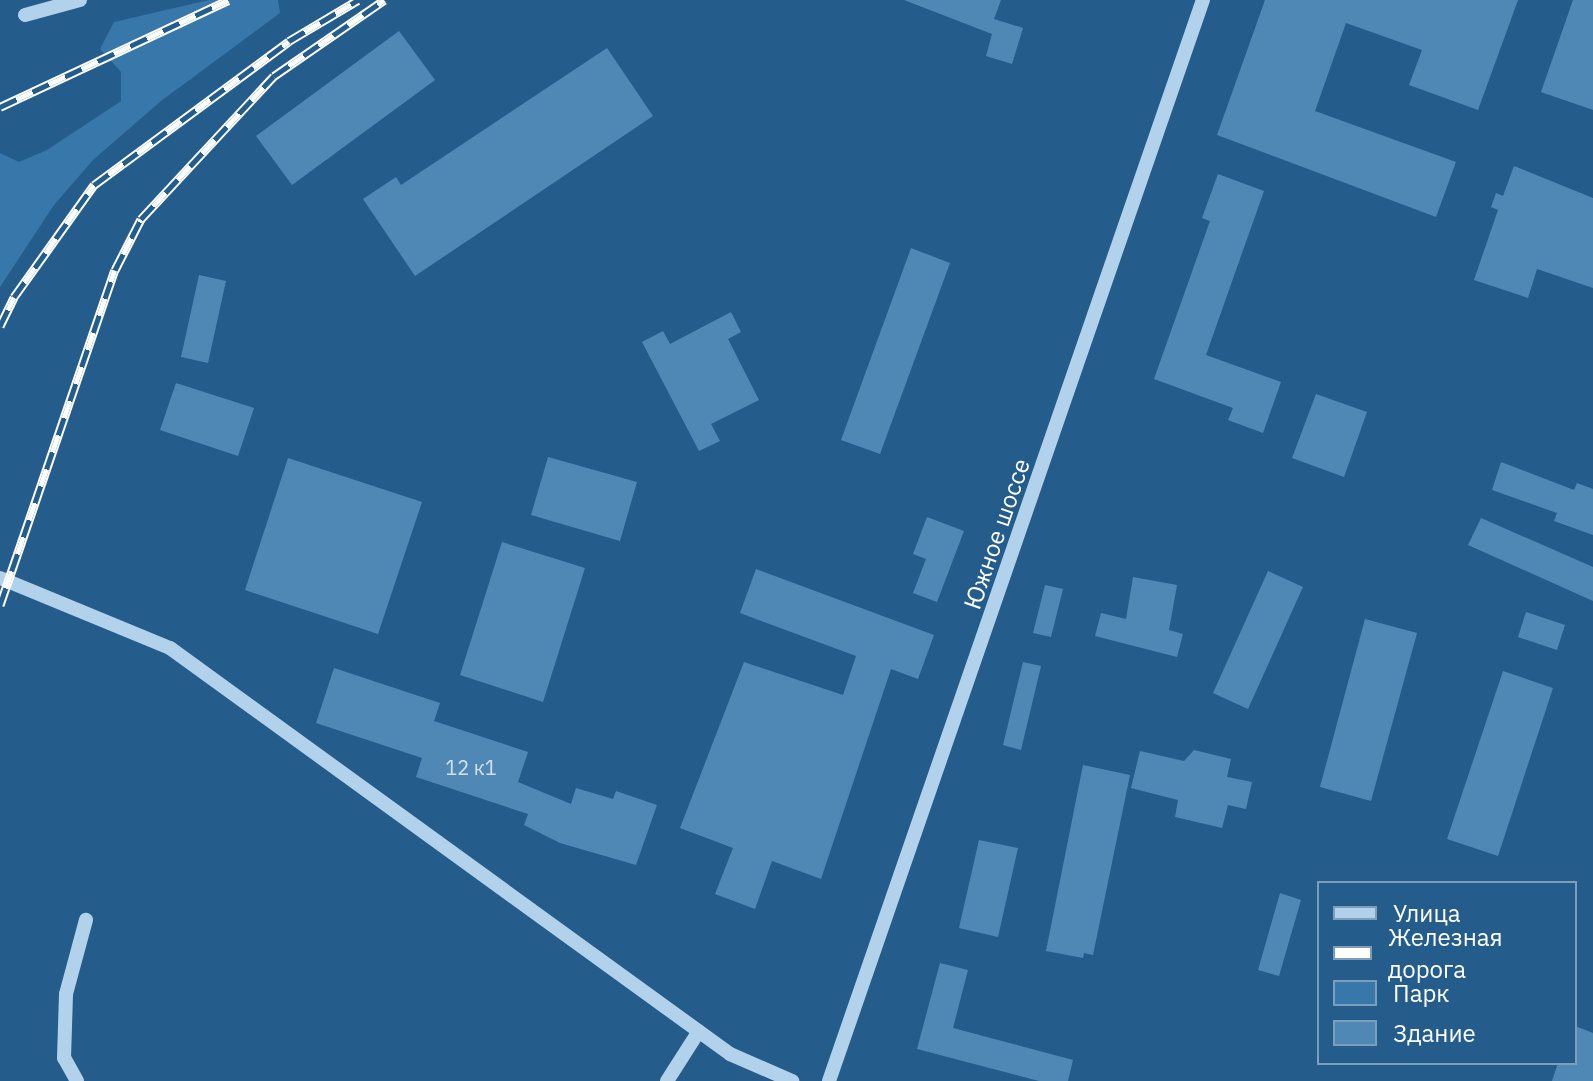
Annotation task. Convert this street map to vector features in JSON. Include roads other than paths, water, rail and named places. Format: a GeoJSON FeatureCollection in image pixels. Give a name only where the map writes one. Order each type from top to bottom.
{"type":"FeatureCollection","features":[{"type":"Feature","properties":{"kind":"street"},"geometry":{"type":"LineString","coordinates":[[25,15],[80,0]]}},
{"type":"Feature","properties":{"kind":"street","name":"Южное шоссе"},"geometry":{"type":"LineString","coordinates":[[829,1081],[1203,0]]}},
{"type":"Feature","properties":{"kind":"street"},"geometry":{"type":"LineString","coordinates":[[0,578],[170,648],[730,1054],[792,1081]]}},
{"type":"Feature","properties":{"kind":"street"},"geometry":{"type":"LineString","coordinates":[[77,1081],[64,1058],[66,994],[86,920]]}},
{"type":"Feature","properties":{"kind":"street"},"geometry":{"type":"LineString","coordinates":[[667,1081],[699,1031]]}},
{"type":"Feature","properties":{"kind":"railway"},"geometry":{"type":"LineString","coordinates":[[0,107],[228,0]]}},
{"type":"Feature","properties":{"kind":"railway"},"geometry":{"type":"LineString","coordinates":[[0,326],[14,297],[94,185],[289,41],[358,0]]}},
{"type":"Feature","properties":{"kind":"railway"},"geometry":{"type":"LineString","coordinates":[[0,605],[115,270],[141,219],[274,76],[384,0]]}}]}
